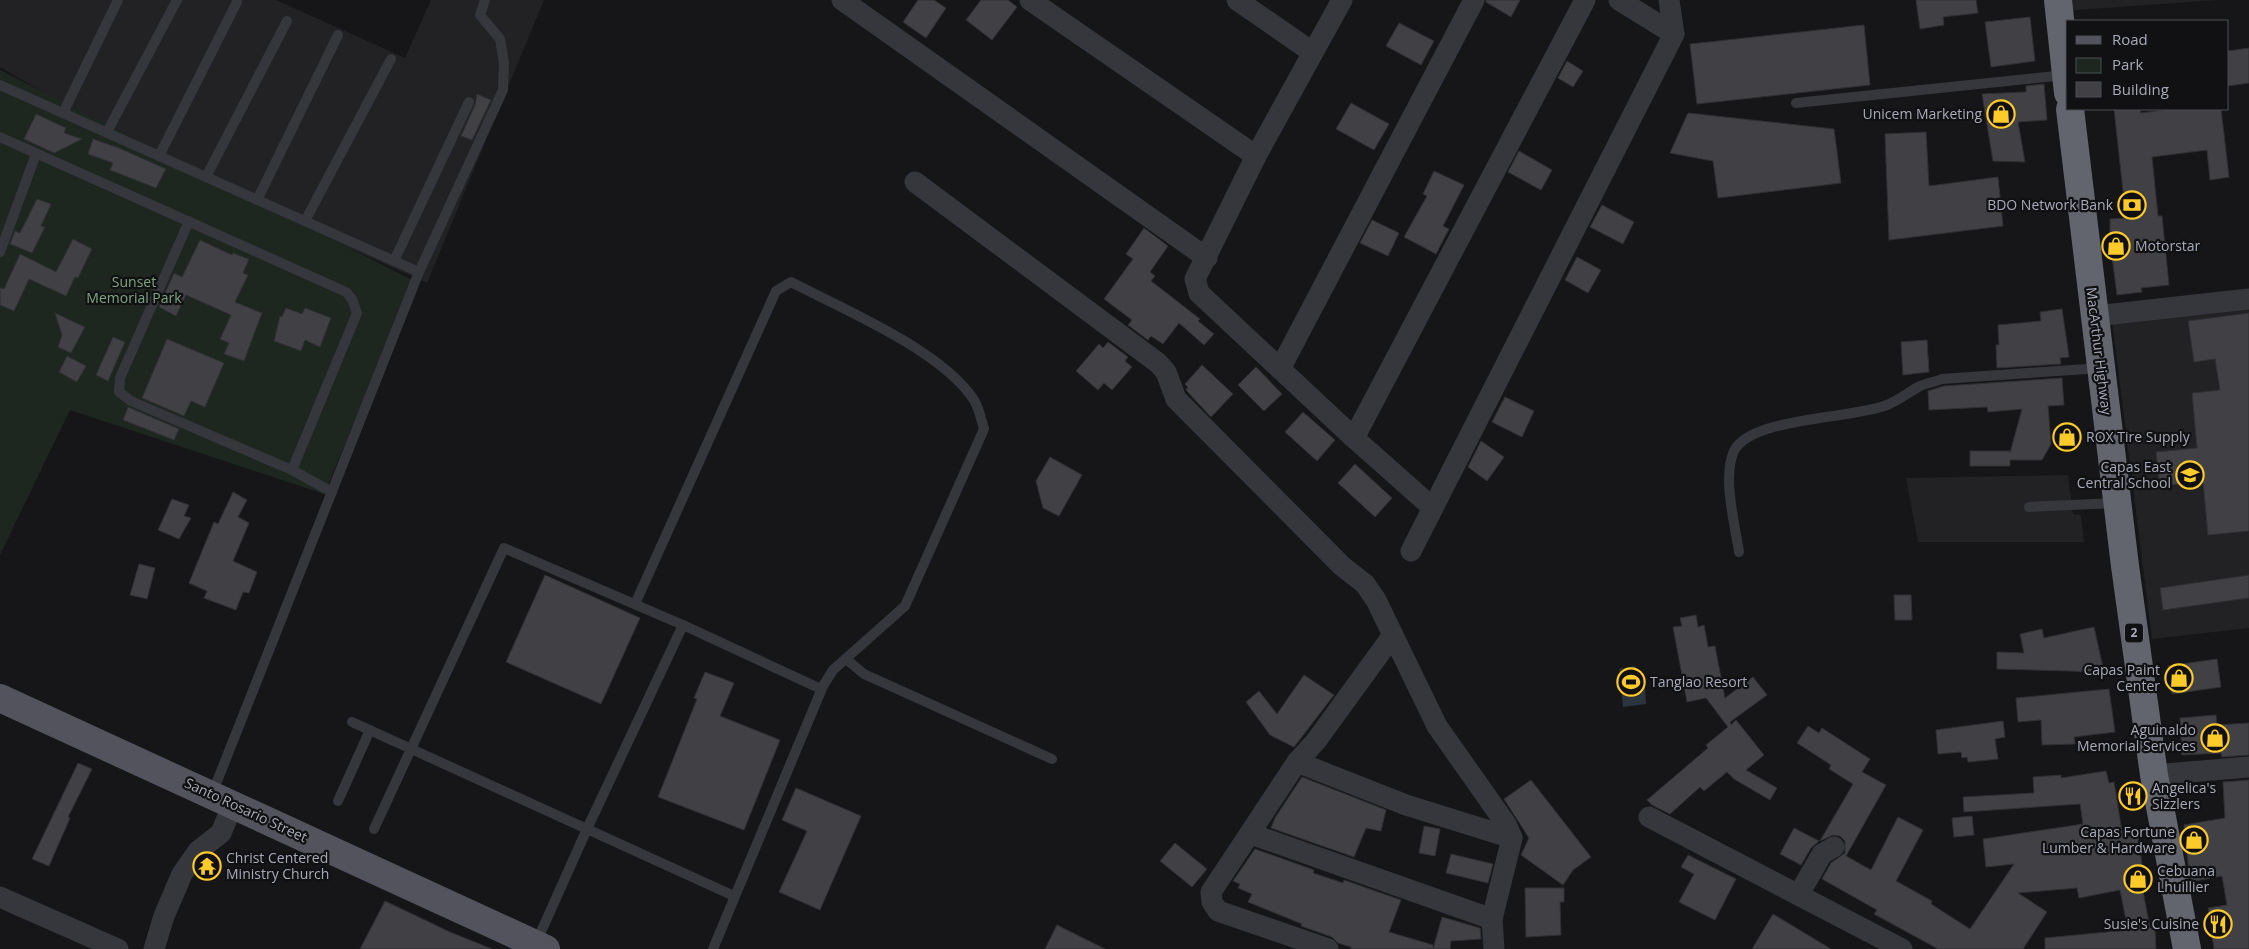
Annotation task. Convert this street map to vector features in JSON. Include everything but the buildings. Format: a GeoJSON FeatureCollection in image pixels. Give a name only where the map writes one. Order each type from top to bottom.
{"type":"FeatureCollection","features":[{"type":"Feature","properties":{"kind":"highway"},"geometry":{"type":"LineString","coordinates":[[2062,0],[2066,84]]}},
{"type":"Feature","properties":{"kind":"highway","name":"MacArthur Highway"},"geometry":{"type":"LineString","coordinates":[[2070,110],[2118,503],[2154,774],[2187,949]]}},
{"type":"Feature","properties":{"kind":"main road","name":"Santo Rosario Street"},"geometry":{"type":"LineString","coordinates":[[0,698],[541,946]]}},
{"type":"Feature","properties":{"kind":"street"},"geometry":{"type":"LineString","coordinates":[[842,0],[1207,258]]}},
{"type":"Feature","properties":{"kind":"street"},"geometry":{"type":"LineString","coordinates":[[1030,0],[1256,156]]}},
{"type":"Feature","properties":{"kind":"street"},"geometry":{"type":"LineString","coordinates":[[1237,0],[1312,52]]}},
{"type":"Feature","properties":{"kind":"street"},"geometry":{"type":"LineString","coordinates":[[1342,0],[1256,156],[1195,280],[1199,293],[1354,438],[1433,508]]}},
{"type":"Feature","properties":{"kind":"street"},"geometry":{"type":"LineString","coordinates":[[1280,369],[1474,0]]}},
{"type":"Feature","properties":{"kind":"street"},"geometry":{"type":"LineString","coordinates":[[1354,438],[1585,0]]}},
{"type":"Feature","properties":{"kind":"street"},"geometry":{"type":"LineString","coordinates":[[1619,0],[1674,34]]}},
{"type":"Feature","properties":{"kind":"street"},"geometry":{"type":"LineString","coordinates":[[1411,551],[1674,34],[1668,0]]}},
{"type":"Feature","properties":{"kind":"street"},"geometry":{"type":"LineString","coordinates":[[914,182],[1158,363],[1166,372],[1176,399],[1342,566],[1365,584],[1376,600],[1437,726],[1506,824],[1512,838],[1492,919],[1494,949]]}},
{"type":"Feature","properties":{"kind":"street"},"geometry":{"type":"LineString","coordinates":[[2095,316],[2249,299]]}},
{"type":"Feature","properties":{"kind":"street"},"geometry":{"type":"LineString","coordinates":[[1328,949],[1218,911],[1212,902],[1211,892],[1297,762],[1316,741],[1393,635]]}},
{"type":"Feature","properties":{"kind":"street"},"geometry":{"type":"LineString","coordinates":[[1297,762],[1406,805],[1512,838]]}},
{"type":"Feature","properties":{"kind":"street"},"geometry":{"type":"LineString","coordinates":[[2154,774],[2249,767]]}},
{"type":"Feature","properties":{"kind":"street"},"geometry":{"type":"LineString","coordinates":[[154,949],[164,916],[182,874],[198,851],[221,833],[222,799]]}},
{"type":"Feature","properties":{"kind":"street"},"geometry":{"type":"LineString","coordinates":[[1650,818],[1902,949]]}},
{"type":"Feature","properties":{"kind":"street"},"geometry":{"type":"LineString","coordinates":[[1251,834],[1492,919]]}},
{"type":"Feature","properties":{"kind":"street"},"geometry":{"type":"LineString","coordinates":[[1799,894],[1822,854],[1825,850],[1834,847]]}},
{"type":"Feature","properties":{"kind":"street"},"geometry":{"type":"LineString","coordinates":[[0,897],[118,949]]}},
{"type":"Feature","properties":{"kind":"lane"},"geometry":{"type":"LineString","coordinates":[[63,113],[118,0]]}},
{"type":"Feature","properties":{"kind":"lane"},"geometry":{"type":"LineString","coordinates":[[107,132],[177,0]]}},
{"type":"Feature","properties":{"kind":"lane"},"geometry":{"type":"LineString","coordinates":[[222,799],[332,492],[419,272],[502,90],[504,63],[500,40],[480,15],[485,0]]}},
{"type":"Feature","properties":{"kind":"lane"},"geometry":{"type":"LineString","coordinates":[[159,156],[237,2]]}},
{"type":"Feature","properties":{"kind":"lane"},"geometry":{"type":"LineString","coordinates":[[206,177],[286,21]]}},
{"type":"Feature","properties":{"kind":"lane"},"geometry":{"type":"LineString","coordinates":[[257,200],[338,35]]}},
{"type":"Feature","properties":{"kind":"lane"},"geometry":{"type":"LineString","coordinates":[[305,221],[391,59]]}},
{"type":"Feature","properties":{"kind":"lane"},"geometry":{"type":"LineString","coordinates":[[1796,103],[2066,84]]}},
{"type":"Feature","properties":{"kind":"lane"},"geometry":{"type":"LineString","coordinates":[[0,85],[419,272]]}},
{"type":"Feature","properties":{"kind":"lane"},"geometry":{"type":"LineString","coordinates":[[394,261],[469,102]]}},
{"type":"Feature","properties":{"kind":"lane"},"geometry":{"type":"LineString","coordinates":[[0,137],[346,292],[356,306],[357,313],[292,470]]}},
{"type":"Feature","properties":{"kind":"lane"},"geometry":{"type":"LineString","coordinates":[[0,252],[36,154]]}},
{"type":"Feature","properties":{"kind":"lane"},"geometry":{"type":"LineString","coordinates":[[189,221],[120,378],[119,392],[131,401],[292,470],[332,492]]}},
{"type":"Feature","properties":{"kind":"lane"},"geometry":{"type":"LineString","coordinates":[[635,604],[776,291],[792,282],[926,353],[968,392],[978,408],[984,429],[905,606],[833,670],[821,689],[713,949]]}},
{"type":"Feature","properties":{"kind":"lane"},"geometry":{"type":"LineString","coordinates":[[1739,552],[1728,471],[1735,450],[1748,437],[1763,430],[1865,412],[1887,405],[1920,386],[1942,379],[2102,368]]}},
{"type":"Feature","properties":{"kind":"lane"},"geometry":{"type":"LineString","coordinates":[[2029,507],[2118,503]]}},
{"type":"Feature","properties":{"kind":"lane"},"geometry":{"type":"LineString","coordinates":[[374,829],[504,548],[683,625],[821,689]]}},
{"type":"Feature","properties":{"kind":"lane"},"geometry":{"type":"LineString","coordinates":[[541,946],[587,828],[683,625]]}},
{"type":"Feature","properties":{"kind":"lane"},"geometry":{"type":"LineString","coordinates":[[846,659],[864,674],[1052,759]]}},
{"type":"Feature","properties":{"kind":"lane"},"geometry":{"type":"LineString","coordinates":[[352,722],[734,896]]}},
{"type":"Feature","properties":{"kind":"lane"},"geometry":{"type":"LineString","coordinates":[[338,800],[370,730]]}},
{"type":"Feature","properties":{"kind":"shaded area"},"geometry":{"type":"Polygon","coordinates":[[[0,0],[276,0],[405,58],[431,0],[544,0],[427,283],[184,174],[0,67],[0,0]]]}},
{"type":"Feature","properties":{"kind":"shaded area"},"geometry":{"type":"Polygon","coordinates":[[[2063,0],[2217,0],[2064,11],[2063,0]]]}},
{"type":"Feature","properties":{"kind":"shaded area","name":"Capas East Central School"},"geometry":{"type":"Polygon","coordinates":[[[2249,306],[2249,628],[2152,639],[2112,321],[2249,306]]]}},
{"type":"Feature","properties":{"kind":"shaded area"},"geometry":{"type":"Polygon","coordinates":[[[2068,475],[2073,514],[2081,515],[2084,542],[1918,542],[1906,478],[2068,475]]]}},
{"type":"Feature","properties":{"kind":"shaded area","name":"Tanglao Resort"},"geometry":{"type":"Polygon","coordinates":[[[1635,666],[1645,687],[1646,704],[1623,707],[1619,669],[1635,666]]]}},
{"type":"Feature","properties":{"kind":"green space","name":"Sunset Memorial Park"},"geometry":{"type":"Polygon","coordinates":[[[0,70],[414,281],[324,494],[70,410],[0,555],[0,70]]]}},
{"type":"Feature","properties":{"kind":"place","name":"Unicem Marketing"},"geometry":{"type":"Point","coordinates":[2001,114]}},
{"type":"Feature","properties":{"kind":"place","name":"BDO Network Bank"},"geometry":{"type":"Point","coordinates":[2132,205]}},
{"type":"Feature","properties":{"kind":"place","name":"Motorstar"},"geometry":{"type":"Point","coordinates":[2116,246]}},
{"type":"Feature","properties":{"kind":"place","name":"ROX Tire Supply"},"geometry":{"type":"Point","coordinates":[2067,437]}},
{"type":"Feature","properties":{"kind":"place","name":"Capas East Central School"},"geometry":{"type":"Point","coordinates":[2190,475]}},
{"type":"Feature","properties":{"kind":"place","name":"Capas Paint Center"},"geometry":{"type":"Point","coordinates":[2179,678]}},
{"type":"Feature","properties":{"kind":"place","name":"Tanglao Resort"},"geometry":{"type":"Point","coordinates":[1631,682]}},
{"type":"Feature","properties":{"kind":"place","name":"Aguinaldo Memorial Services"},"geometry":{"type":"Point","coordinates":[2215,738]}},
{"type":"Feature","properties":{"kind":"place","name":"Angelica's Sizzlers"},"geometry":{"type":"Point","coordinates":[2133,796]}},
{"type":"Feature","properties":{"kind":"place","name":"Capas Fortune Lumber & Hardware"},"geometry":{"type":"Point","coordinates":[2194,840]}},
{"type":"Feature","properties":{"kind":"place","name":"Christ Centered Ministry Church"},"geometry":{"type":"Point","coordinates":[207,866]}},
{"type":"Feature","properties":{"kind":"place","name":"Cebuana Lhuillier"},"geometry":{"type":"Point","coordinates":[2138,879]}},
{"type":"Feature","properties":{"kind":"place","name":"Susie's Cuisine"},"geometry":{"type":"Point","coordinates":[2218,924]}}]}
